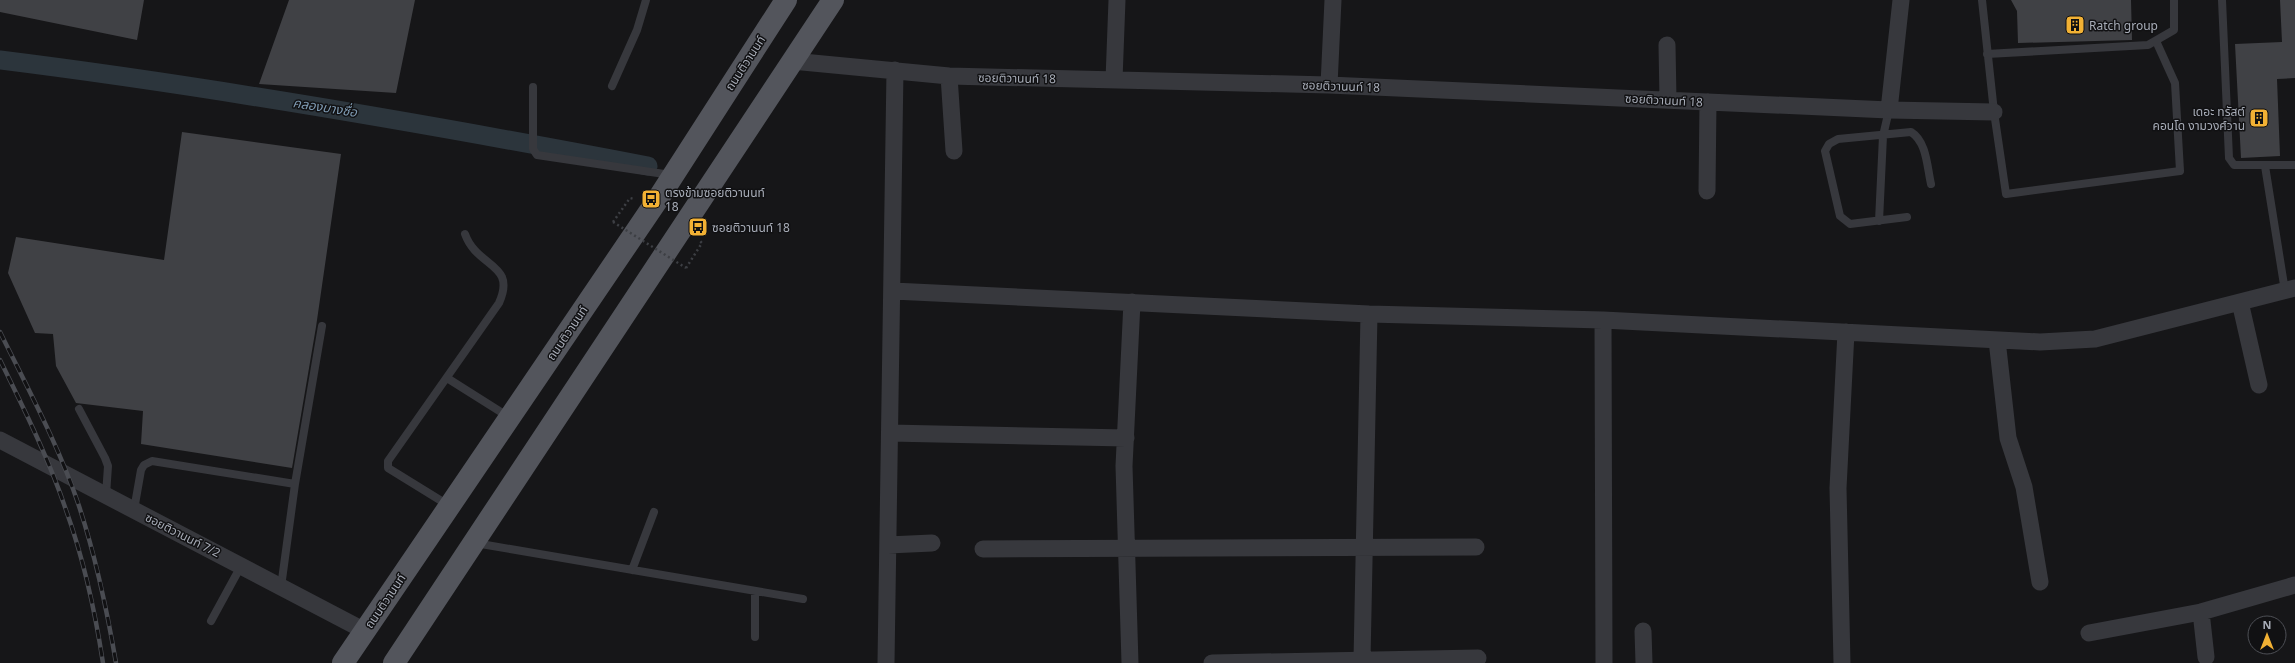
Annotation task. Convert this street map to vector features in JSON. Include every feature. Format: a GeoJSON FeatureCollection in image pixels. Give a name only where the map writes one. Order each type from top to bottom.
{"type":"FeatureCollection","features":[{"type":"Feature","properties":{"kind":"main road","name":"ถนนติวานนท์"},"geometry":{"type":"LineString","coordinates":[[343,663],[656,202],[786,0]]}},
{"type":"Feature","properties":{"kind":"main road"},"geometry":{"type":"LineString","coordinates":[[394,663],[833,0]]}},
{"type":"Feature","properties":{"kind":"street"},"geometry":{"type":"LineString","coordinates":[[1114,80],[1117,0]]}},
{"type":"Feature","properties":{"kind":"street"},"geometry":{"type":"LineString","coordinates":[[1329,85],[1333,0]]}},
{"type":"Feature","properties":{"kind":"street"},"geometry":{"type":"LineString","coordinates":[[1890,110],[1901,0]]}},
{"type":"Feature","properties":{"kind":"street"},"geometry":{"type":"LineString","coordinates":[[1667,45],[1668,100]]}},
{"type":"Feature","properties":{"kind":"street","name":"ซอยติวานนท์ 18"},"geometry":{"type":"LineString","coordinates":[[792,61],[949,76],[1329,85],[1890,110],[1994,112]]}},
{"type":"Feature","properties":{"kind":"street"},"geometry":{"type":"LineString","coordinates":[[886,663],[893,290],[895,70]]}},
{"type":"Feature","properties":{"kind":"street"},"geometry":{"type":"LineString","coordinates":[[949,76],[954,151]]}},
{"type":"Feature","properties":{"kind":"street"},"geometry":{"type":"LineString","coordinates":[[1707,191],[1708,102]]}},
{"type":"Feature","properties":{"kind":"street"},"geometry":{"type":"LineString","coordinates":[[893,290],[1369,314],[1603,320],[2040,342],[2095,339],[2290,290]]}},
{"type":"Feature","properties":{"kind":"street"},"geometry":{"type":"LineString","coordinates":[[1130,663],[1126,438],[1132,302]]}},
{"type":"Feature","properties":{"kind":"street"},"geometry":{"type":"LineString","coordinates":[[2240,302],[2259,385]]}},
{"type":"Feature","properties":{"kind":"street"},"geometry":{"type":"LineString","coordinates":[[1362,660],[1369,314]]}},
{"type":"Feature","properties":{"kind":"street"},"geometry":{"type":"LineString","coordinates":[[1603,320],[1604,663]]}},
{"type":"Feature","properties":{"kind":"street"},"geometry":{"type":"LineString","coordinates":[[1842,663],[1838,488],[1846,332]]}},
{"type":"Feature","properties":{"kind":"street"},"geometry":{"type":"LineString","coordinates":[[1997,340],[2008,438],[2024,487],[2040,582]]}},
{"type":"Feature","properties":{"kind":"street"},"geometry":{"type":"LineString","coordinates":[[890,433],[1126,438]]}},
{"type":"Feature","properties":{"kind":"street","name":"ซอยติวานนท์ 7/2"},"geometry":{"type":"LineString","coordinates":[[0,440],[365,631]]}},
{"type":"Feature","properties":{"kind":"street"},"geometry":{"type":"LineString","coordinates":[[888,545],[932,543]]}},
{"type":"Feature","properties":{"kind":"street"},"geometry":{"type":"LineString","coordinates":[[983,549],[1476,547]]}},
{"type":"Feature","properties":{"kind":"street"},"geometry":{"type":"LineString","coordinates":[[2089,633],[2201,612],[2295,585]]}},
{"type":"Feature","properties":{"kind":"street"},"geometry":{"type":"LineString","coordinates":[[2201,612],[2206,657]]}},
{"type":"Feature","properties":{"kind":"street"},"geometry":{"type":"LineString","coordinates":[[1643,631],[1644,663]]}},
{"type":"Feature","properties":{"kind":"street"},"geometry":{"type":"LineString","coordinates":[[1212,663],[1478,658]]}},
{"type":"Feature","properties":{"kind":"lane"},"geometry":{"type":"LineString","coordinates":[[612,86],[637,30],[646,0]]}},
{"type":"Feature","properties":{"kind":"lane"},"geometry":{"type":"LineString","coordinates":[[1982,0],[1994,112],[2006,194],[2180,171],[2175,83],[2156,41]]}},
{"type":"Feature","properties":{"kind":"lane"},"geometry":{"type":"LineString","coordinates":[[1987,54],[2148,45],[2174,30],[2174,0]]}},
{"type":"Feature","properties":{"kind":"lane"},"geometry":{"type":"LineString","coordinates":[[2222,0],[2229,158],[2234,165],[2295,166]]}},
{"type":"Feature","properties":{"kind":"lane"},"geometry":{"type":"LineString","coordinates":[[533,87],[533,149],[538,155],[672,175]]}},
{"type":"Feature","properties":{"kind":"lane"},"geometry":{"type":"LineString","coordinates":[[1879,220],[1883,136],[1890,110]]}},
{"type":"Feature","properties":{"kind":"lane"},"geometry":{"type":"LineString","coordinates":[[1907,218],[1850,224],[1840,216],[1825,152],[1829,144],[1838,139],[1883,136],[1911,132],[1917,136],[1922,145],[1931,184]]}},
{"type":"Feature","properties":{"kind":"lane"},"geometry":{"type":"LineString","coordinates":[[2265,166],[2290,290]]}},
{"type":"Feature","properties":{"kind":"lane"},"geometry":{"type":"LineString","coordinates":[[450,506],[388,468],[388,461],[499,303],[505,286],[503,276],[469,244],[465,234]]}},
{"type":"Feature","properties":{"kind":"lane"},"geometry":{"type":"LineString","coordinates":[[281,587],[295,484],[322,326]]}},
{"type":"Feature","properties":{"kind":"lane"},"geometry":{"type":"LineString","coordinates":[[447,378],[510,417]]}},
{"type":"Feature","properties":{"kind":"lane"},"geometry":{"type":"LineString","coordinates":[[79,409],[108,466],[106,495]]}},
{"type":"Feature","properties":{"kind":"lane"},"geometry":{"type":"LineString","coordinates":[[134,510],[141,470],[152,461],[295,484]]}},
{"type":"Feature","properties":{"kind":"lane"},"geometry":{"type":"LineString","coordinates":[[632,570],[654,512]]}},
{"type":"Feature","properties":{"kind":"lane"},"geometry":{"type":"LineString","coordinates":[[474,543],[804,599]]}},
{"type":"Feature","properties":{"kind":"lane"},"geometry":{"type":"LineString","coordinates":[[210,621],[241,566]]}},
{"type":"Feature","properties":{"kind":"lane"},"geometry":{"type":"LineString","coordinates":[[755,637],[756,591]]}},
{"type":"Feature","properties":{"kind":"path"},"geometry":{"type":"LineString","coordinates":[[630,198],[613,222],[686,268],[702,243]]}},
{"type":"Feature","properties":{"kind":"building"},"geometry":{"type":"Polygon","coordinates":[[[0,0],[144,0],[137,40],[0,12],[0,0]]]}},
{"type":"Feature","properties":{"kind":"building"},"geometry":{"type":"Polygon","coordinates":[[[289,0],[415,0],[396,93],[259,84],[289,0]]]}},
{"type":"Feature","properties":{"kind":"building","name":"Ratch group"},"geometry":{"type":"Polygon","coordinates":[[[2011,0],[2131,0],[2132,40],[2018,43],[2017,11],[2011,0]]]}},
{"type":"Feature","properties":{"kind":"building","name":"เดอะ ทรัสต์ คอนโด งามวงศ์วาน"},"geometry":{"type":"Polygon","coordinates":[[[2280,0],[2295,0],[2295,78],[2277,79],[2280,156],[2241,158],[2235,44],[2282,42],[2280,0]]]}},
{"type":"Feature","properties":{"kind":"building"},"geometry":{"type":"Polygon","coordinates":[[[182,132],[341,154],[316,327],[292,468],[141,444],[143,411],[76,403],[56,366],[53,334],[35,333],[8,273],[16,237],[164,260],[182,132]]]}},
{"type":"Feature","properties":{"kind":"waterway","name":"คลองบางซื่อ"},"geometry":{"type":"LineString","coordinates":[[0,60],[163,82],[325,108],[648,166]]}},
{"type":"Feature","properties":{"kind":"railway"},"geometry":{"type":"LineString","coordinates":[[0,332],[53,440],[79,506],[91,545],[109,623],[116,663]]}},
{"type":"Feature","properties":{"kind":"railway"},"geometry":{"type":"LineString","coordinates":[[0,360],[44,453],[72,529],[88,586],[103,663]]}},
{"type":"Feature","properties":{"kind":"place","name":"Ratch group"},"geometry":{"type":"Point","coordinates":[2075,25]}},
{"type":"Feature","properties":{"kind":"place","name":"เดอะ ทรัสต์ คอนโด งามวงศ์วาน"},"geometry":{"type":"Point","coordinates":[2259,118]}},
{"type":"Feature","properties":{"kind":"place","name":"ตรงข้ามซอยติวานนท์ 18"},"geometry":{"type":"Point","coordinates":[651,199]}},
{"type":"Feature","properties":{"kind":"place","name":"ซอยติวานนท์ 18"},"geometry":{"type":"Point","coordinates":[698,227]}}]}
